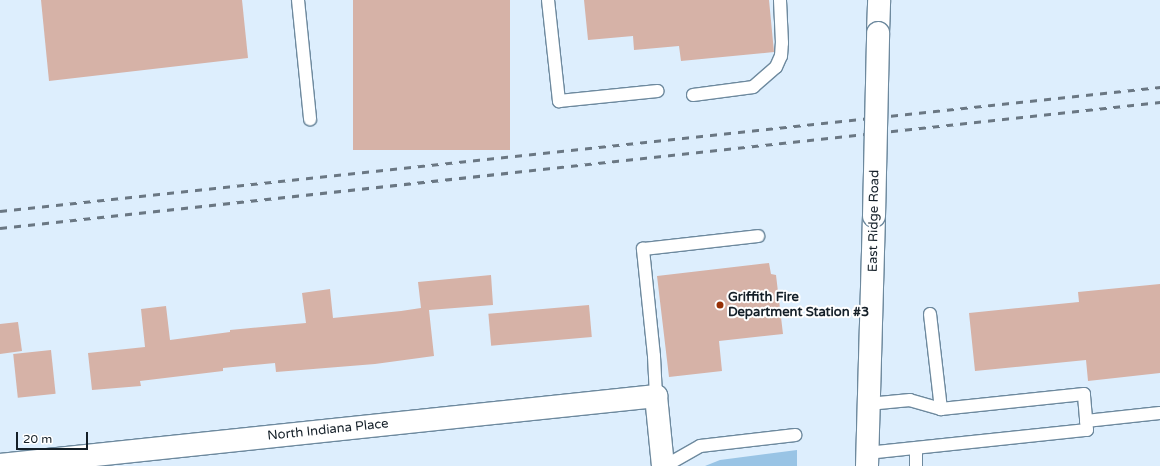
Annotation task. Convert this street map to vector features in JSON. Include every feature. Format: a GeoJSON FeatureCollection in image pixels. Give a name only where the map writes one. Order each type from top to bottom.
{"type":"FeatureCollection","features":[{"type":"Feature","properties":{"kind":"street","name":"East Ridge Road"},"geometry":{"type":"LineString","coordinates":[[867,460],[879,0]]}},
{"type":"Feature","properties":{"kind":"street","name":"North Indiana Place"},"geometry":{"type":"LineString","coordinates":[[0,465],[656,396]]}},
{"type":"Feature","properties":{"kind":"street"},"geometry":{"type":"LineString","coordinates":[[656,396],[664,466]]}},
{"type":"Feature","properties":{"kind":"lane"},"geometry":{"type":"LineString","coordinates":[[298,0],[310,119]]}},
{"type":"Feature","properties":{"kind":"lane"},"geometry":{"type":"LineString","coordinates":[[548,0],[559,101],[658,91]]}},
{"type":"Feature","properties":{"kind":"lane"},"geometry":{"type":"LineString","coordinates":[[694,95],[753,87],[776,67],[781,56],[782,43],[780,0]]}},
{"type":"Feature","properties":{"kind":"lane"},"geometry":{"type":"LineString","coordinates":[[656,396],[654,356],[643,248],[758,236]]}},
{"type":"Feature","properties":{"kind":"lane"},"geometry":{"type":"LineString","coordinates":[[930,314],[941,409]]}},
{"type":"Feature","properties":{"kind":"lane"},"geometry":{"type":"LineString","coordinates":[[867,460],[916,448],[1087,430],[1084,394],[941,409],[910,400],[868,404]]}},
{"type":"Feature","properties":{"kind":"lane"},"geometry":{"type":"LineString","coordinates":[[1086,420],[1160,413]]}},
{"type":"Feature","properties":{"kind":"lane"},"geometry":{"type":"LineString","coordinates":[[664,466],[700,446],[795,435]]}},
{"type":"Feature","properties":{"kind":"lane"},"geometry":{"type":"LineString","coordinates":[[916,448],[916,466]]}},
{"type":"Feature","properties":{"kind":"shaded area"},"geometry":{"type":"Polygon","coordinates":[[[797,450],[797,466],[705,466],[720,460],[797,450]]]}},
{"type":"Feature","properties":{"kind":"building"},"geometry":{"type":"Polygon","coordinates":[[[41,0],[242,0],[248,58],[49,81],[41,0]]]}},
{"type":"Feature","properties":{"kind":"building"},"geometry":{"type":"Polygon","coordinates":[[[353,0],[510,0],[510,150],[353,150],[353,0]]]}},
{"type":"Feature","properties":{"kind":"building"},"geometry":{"type":"Polygon","coordinates":[[[584,0],[769,0],[774,52],[681,61],[679,46],[634,50],[633,36],[588,40],[584,0]]]}},
{"type":"Feature","properties":{"kind":"building","name":"Griffith Fire Department Station #3"},"geometry":{"type":"Polygon","coordinates":[[[769,263],[771,274],[776,275],[783,334],[719,341],[722,371],[669,377],[657,276],[769,263]]]}},
{"type":"Feature","properties":{"kind":"building"},"geometry":{"type":"Polygon","coordinates":[[[491,275],[493,305],[429,310],[434,356],[375,364],[276,372],[275,363],[223,368],[223,371],[140,381],[141,386],[92,390],[88,353],[145,347],[141,309],[166,306],[170,340],[230,332],[230,330],[306,323],[302,293],[330,289],[333,318],[421,308],[418,282],[491,275]]]}},
{"type":"Feature","properties":{"kind":"building"},"geometry":{"type":"Polygon","coordinates":[[[1160,284],[1160,373],[1088,381],[1086,360],[975,371],[969,313],[1079,302],[1078,292],[1160,284]]]}},
{"type":"Feature","properties":{"kind":"building"},"geometry":{"type":"Polygon","coordinates":[[[589,305],[592,337],[491,346],[488,314],[589,305]]]}},
{"type":"Feature","properties":{"kind":"building"},"geometry":{"type":"Polygon","coordinates":[[[18,322],[22,351],[0,354],[0,324],[18,322]]]}},
{"type":"Feature","properties":{"kind":"building"},"geometry":{"type":"Polygon","coordinates":[[[51,350],[56,394],[18,398],[13,354],[51,350]]]}},
{"type":"Feature","properties":{"kind":"railway"},"geometry":{"type":"LineString","coordinates":[[0,211],[1160,87]]}},
{"type":"Feature","properties":{"kind":"railway"},"geometry":{"type":"LineString","coordinates":[[0,228],[1160,102]]}},
{"type":"Feature","properties":{"kind":"place","name":"Griffith Fire Department Station #3"},"geometry":{"type":"Point","coordinates":[720,305]}}]}
